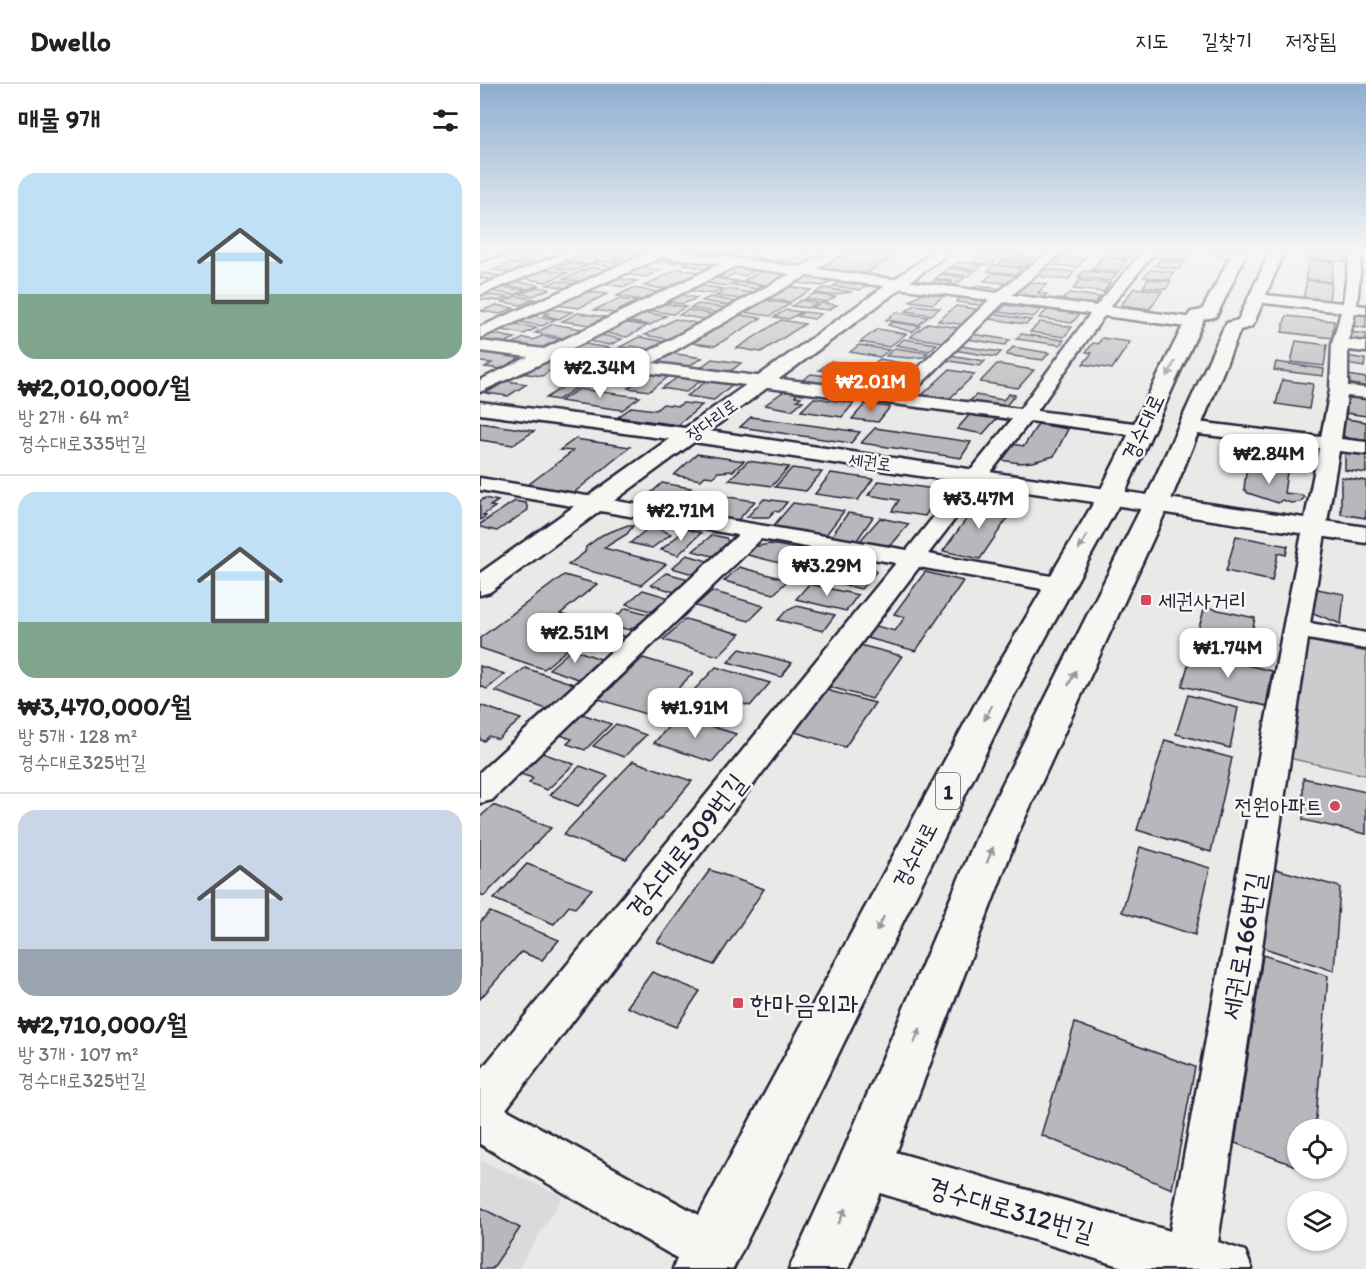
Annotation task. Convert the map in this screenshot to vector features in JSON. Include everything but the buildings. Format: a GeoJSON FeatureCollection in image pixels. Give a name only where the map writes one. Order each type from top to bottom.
{"type":"FeatureCollection","features":[{"type":"Feature","properties":{"kind":"main road","name":"장다리로"},"geometry":{"type":"LineString","coordinates":[[480,586],[865,307]]}},
{"type":"Feature","properties":{"kind":"main road","name":"경수대로"},"geometry":{"type":"LineString","coordinates":[[1195,307],[1193,311],[1196,320]]}},
{"type":"Feature","properties":{"kind":"main road","name":"경수대로"},"geometry":{"type":"LineString","coordinates":[[707,1260],[996,697],[1110,497],[1196,320],[1209,313],[1213,307]]}},
{"type":"Feature","properties":{"kind":"main road","name":"경수대로"},"geometry":{"type":"LineString","coordinates":[[818,1269],[864,1166],[1000,829],[1156,504],[1235,315],[1245,323],[1252,307]]}},
{"type":"Feature","properties":{"kind":"main road","name":"세권로"},"geometry":{"type":"LineString","coordinates":[[480,408],[691,435],[1366,535]]}},
{"type":"Feature","properties":{"kind":"street"},"geometry":{"type":"LineString","coordinates":[[480,333],[538,307]]}},
{"type":"Feature","properties":{"kind":"street"},"geometry":{"type":"LineString","coordinates":[[480,387],[642,307]]}},
{"type":"Feature","properties":{"kind":"street"},"geometry":{"type":"LineString","coordinates":[[637,365],[741,307]]}},
{"type":"Feature","properties":{"kind":"street"},"geometry":{"type":"LineString","coordinates":[[897,398],[991,307]]}},
{"type":"Feature","properties":{"kind":"street"},"geometry":{"type":"LineString","coordinates":[[1087,307],[1196,320]]}},
{"type":"Feature","properties":{"kind":"street"},"geometry":{"type":"LineString","coordinates":[[1335,307],[1358,310]]}},
{"type":"Feature","properties":{"kind":"street","name":"경수대로309번길"},"geometry":{"type":"LineString","coordinates":[[480,1106],[1025,415],[1101,309]]}},
{"type":"Feature","properties":{"kind":"street","name":"세권로166번길"},"geometry":{"type":"LineString","coordinates":[[1209,1265],[1296,629],[1317,528],[1339,390],[1340,344],[1358,310]]}},
{"type":"Feature","properties":{"kind":"street"},"geometry":{"type":"LineString","coordinates":[[1340,344],[1366,347]]}},
{"type":"Feature","properties":{"kind":"street"},"geometry":{"type":"LineString","coordinates":[[480,346],[1142,430]]}},
{"type":"Feature","properties":{"kind":"street"},"geometry":{"type":"LineString","coordinates":[[1339,390],[1366,393]]}},
{"type":"Feature","properties":{"kind":"street"},"geometry":{"type":"LineString","coordinates":[[1189,427],[1366,448]]}},
{"type":"Feature","properties":{"kind":"street"},"geometry":{"type":"LineString","coordinates":[[480,484],[914,557],[1059,584]]}},
{"type":"Feature","properties":{"kind":"street"},"geometry":{"type":"LineString","coordinates":[[480,791],[756,531]]}},
{"type":"Feature","properties":{"kind":"street"},"geometry":{"type":"LineString","coordinates":[[1296,629],[1366,641]]}},
{"type":"Feature","properties":{"kind":"street"},"geometry":{"type":"LineString","coordinates":[[480,1119],[707,1260]]}},
{"type":"Feature","properties":{"kind":"street","name":"경수대로312번길"},"geometry":{"type":"LineString","coordinates":[[864,1166],[1209,1265]]}},
{"type":"Feature","properties":{"kind":"shaded area"},"geometry":{"type":"Polygon","coordinates":[[[1303,640],[1366,652],[1366,775],[1288,758],[1303,640]]]}},
{"type":"Feature","properties":{"kind":"shaded area"},"geometry":{"type":"Polygon","coordinates":[[[480,1160],[563,1196],[518,1269],[480,1269],[480,1160]]]}},
{"type":"Feature","properties":{"kind":"place","name":"세권사거리"},"geometry":{"type":"Point","coordinates":[1146,600]}},
{"type":"Feature","properties":{"kind":"place","name":"전원아파트"},"geometry":{"type":"Point","coordinates":[1335,806]}},
{"type":"Feature","properties":{"kind":"place","name":"한마음외과"},"geometry":{"type":"Point","coordinates":[738,1003]}}]}
